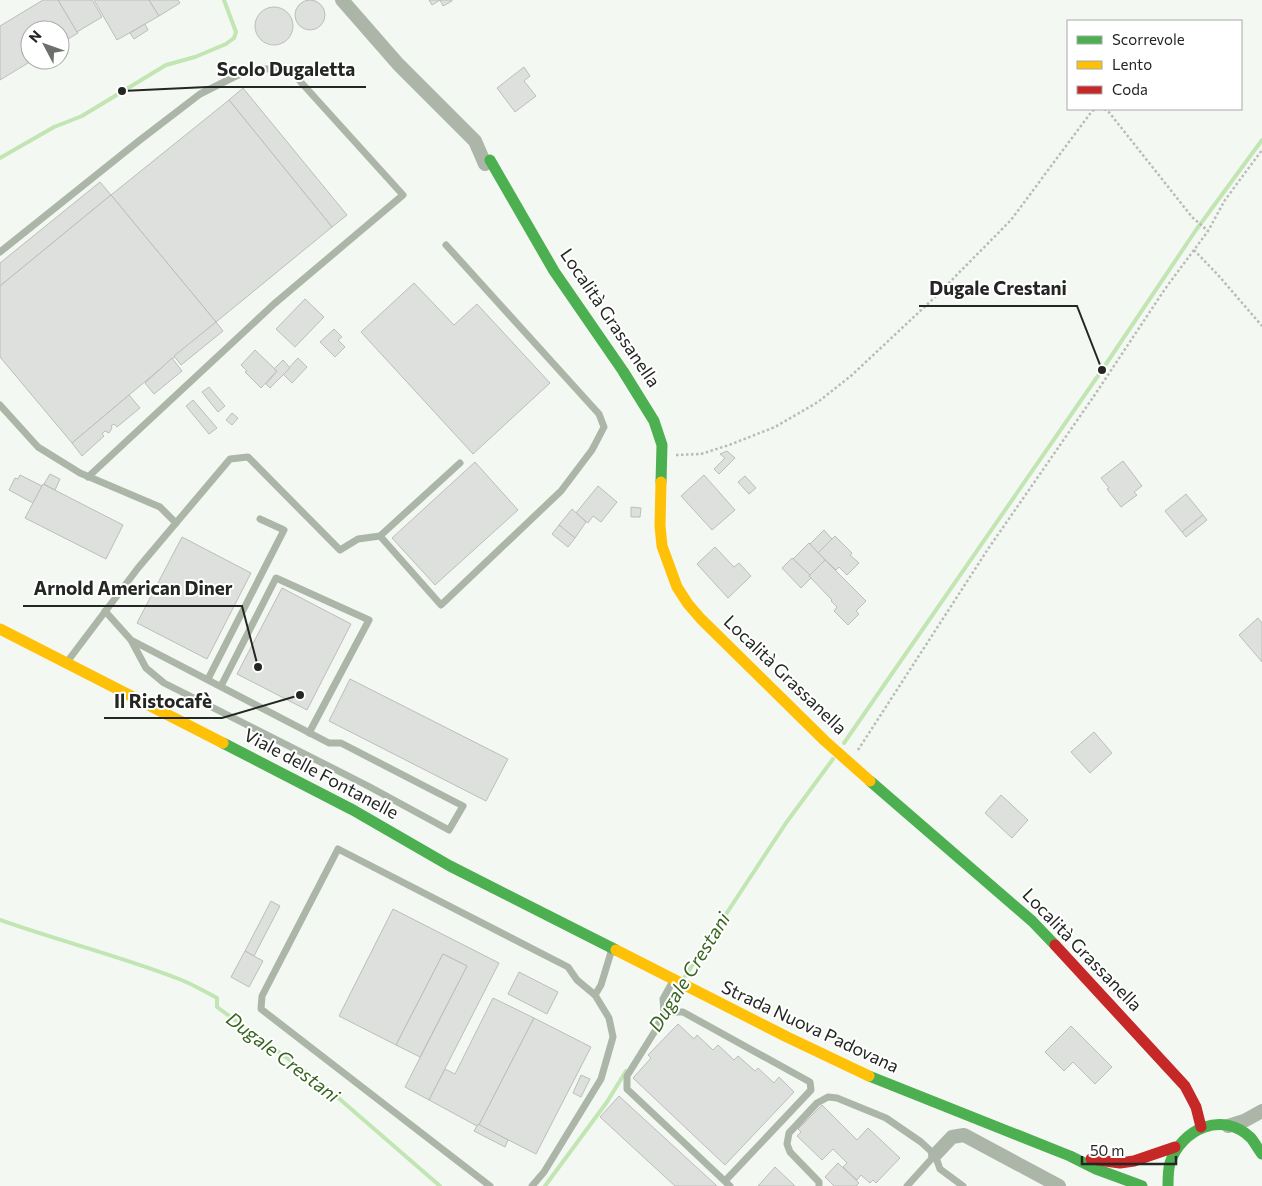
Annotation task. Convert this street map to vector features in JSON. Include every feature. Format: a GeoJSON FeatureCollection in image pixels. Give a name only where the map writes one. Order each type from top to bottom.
{"type":"FeatureCollection","features":[{"type":"Feature","properties":{"kind":"main road","name":"Località Grassanella"},"geometry":{"type":"LineString","coordinates":[[488,162],[554,271],[646,405],[654,421],[662,445],[660,526],[662,546],[677,587],[688,604],[825,741],[1032,921],[1185,1086],[1196,1107],[1201,1127]]}},
{"type":"Feature","properties":{"kind":"main road","name":"Viale delle Fontanelle"},"geometry":{"type":"LineString","coordinates":[[0,629],[353,810],[450,866],[516,899]]}},
{"type":"Feature","properties":{"kind":"main road","name":"Strada Nuova Padovana"},"geometry":{"type":"LineString","coordinates":[[516,899],[787,1038],[878,1080],[1070,1156]]}},
{"type":"Feature","properties":{"kind":"main road"},"geometry":{"type":"LineString","coordinates":[[1168,1186],[1168,1166],[1175,1148],[1191,1132],[1201,1127],[1219,1125],[1240,1130],[1250,1137],[1262,1154]]}},
{"type":"Feature","properties":{"kind":"main road"},"geometry":{"type":"LineString","coordinates":[[1070,1156],[1120,1162],[1134,1161],[1175,1148]]}},
{"type":"Feature","properties":{"kind":"main road"},"geometry":{"type":"LineString","coordinates":[[1070,1156],[1096,1169],[1142,1186]]}},
{"type":"Feature","properties":{"kind":"street","name":"Località Grassanella"},"geometry":{"type":"LineString","coordinates":[[342,0],[398,64],[475,141],[488,162]]}},
{"type":"Feature","properties":{"kind":"street"},"geometry":{"type":"LineString","coordinates":[[1228,1126],[1244,1121],[1262,1111]]}},
{"type":"Feature","properties":{"kind":"street"},"geometry":{"type":"LineString","coordinates":[[935,1155],[952,1137],[964,1135],[1059,1186]]}},
{"type":"Feature","properties":{"kind":"lane"},"geometry":{"type":"LineString","coordinates":[[0,252],[200,94],[238,74],[262,69],[289,70],[402,195],[274,304],[88,477]]}},
{"type":"Feature","properties":{"kind":"lane"},"geometry":{"type":"LineString","coordinates":[[380,536],[441,605],[560,491],[592,450],[604,427],[599,414],[446,244]]}},
{"type":"Feature","properties":{"kind":"lane"},"geometry":{"type":"LineString","coordinates":[[0,405],[38,447],[88,477],[160,507],[176,523]]}},
{"type":"Feature","properties":{"kind":"lane"},"geometry":{"type":"LineString","coordinates":[[67,662],[138,568],[230,459],[248,457],[340,550],[358,539],[380,536],[460,463]]}},
{"type":"Feature","properties":{"kind":"lane"},"geometry":{"type":"LineString","coordinates":[[208,679],[284,530],[260,518]]}},
{"type":"Feature","properties":{"kind":"lane"},"geometry":{"type":"LineString","coordinates":[[221,686],[276,578],[369,620],[309,733]]}},
{"type":"Feature","properties":{"kind":"lane"},"geometry":{"type":"LineString","coordinates":[[105,611],[131,640],[146,668],[164,683],[368,786],[449,830],[463,806],[341,743],[330,743],[309,733],[131,640]]}},
{"type":"Feature","properties":{"kind":"lane"},"geometry":{"type":"LineString","coordinates":[[490,1186],[261,1009],[262,996],[338,849],[568,967],[577,980],[595,995],[609,1018],[613,1037],[601,1079],[544,1172],[532,1186]]}},
{"type":"Feature","properties":{"kind":"lane"},"geometry":{"type":"LineString","coordinates":[[595,995],[601,985],[613,949]]}},
{"type":"Feature","properties":{"kind":"lane"},"geometry":{"type":"LineString","coordinates":[[664,1012],[683,1012],[810,1082],[811,1090],[727,1184],[627,1089],[627,1076],[655,1031],[664,1012],[663,1000],[673,980]]}},
{"type":"Feature","properties":{"kind":"lane"},"geometry":{"type":"LineString","coordinates":[[819,1186],[819,1182],[790,1152],[787,1144],[790,1133],[817,1104],[828,1098],[837,1098],[886,1118],[921,1142],[935,1155],[940,1169],[963,1186]]}},
{"type":"Feature","properties":{"kind":"lane"},"geometry":{"type":"LineString","coordinates":[[907,1186],[935,1155]]}},
{"type":"Feature","properties":{"kind":"path"},"geometry":{"type":"LineString","coordinates":[[662,455],[701,454],[775,427],[818,402],[852,375],[927,304],[1011,220],[1094,110]]}},
{"type":"Feature","properties":{"kind":"path"},"geometry":{"type":"LineString","coordinates":[[1106,110],[1192,217],[1208,231]]}},
{"type":"Feature","properties":{"kind":"path"},"geometry":{"type":"LineString","coordinates":[[850,762],[988,549],[1094,396],[1165,289],[1208,231],[1225,200],[1262,150]]}},
{"type":"Feature","properties":{"kind":"path"},"geometry":{"type":"LineString","coordinates":[[1194,250],[1262,326]]}},
{"type":"Feature","properties":{"kind":"building"},"geometry":{"type":"Polygon","coordinates":[[[43,0],[58,0],[78,33],[70,38],[70,20],[20,20],[20,68],[0,80],[0,26],[43,0]]]}},
{"type":"Feature","properties":{"kind":"building"},"geometry":{"type":"Polygon","coordinates":[[[58,0],[92,0],[102,17],[77,32],[58,0]]]}},
{"type":"Feature","properties":{"kind":"building"},"geometry":{"type":"Polygon","coordinates":[[[94,0],[149,0],[159,16],[117,40],[94,0]]]}},
{"type":"Feature","properties":{"kind":"building"},"geometry":{"type":"Polygon","coordinates":[[[149,0],[178,0],[180,3],[159,16],[149,0]]]}},
{"type":"Feature","properties":{"kind":"building"},"geometry":{"type":"Polygon","coordinates":[[[310,0],[321,4],[325,15],[321,26],[310,30],[299,26],[295,15],[299,4],[310,0]]]}},
{"type":"Feature","properties":{"kind":"building"},"geometry":{"type":"Polygon","coordinates":[[[429,0],[440,0],[432,5],[429,0]]]}},
{"type":"Feature","properties":{"kind":"building"},"geometry":{"type":"Polygon","coordinates":[[[440,0],[452,0],[452,1],[443,6],[440,0]]]}},
{"type":"Feature","properties":{"kind":"building"},"geometry":{"type":"Polygon","coordinates":[[[274,7],[287,13],[293,26],[287,39],[274,45],[261,39],[255,26],[261,13],[274,7]]]}},
{"type":"Feature","properties":{"kind":"building"},"geometry":{"type":"Polygon","coordinates":[[[145,24],[148,30],[134,39],[130,33],[145,24]]]}},
{"type":"Feature","properties":{"kind":"building"},"geometry":{"type":"Polygon","coordinates":[[[524,67],[530,76],[524,81],[536,96],[515,112],[497,88],[524,67]]]}},
{"type":"Feature","properties":{"kind":"building"},"geometry":{"type":"Polygon","coordinates":[[[243,88],[347,215],[332,227],[229,100],[243,88]]]}},
{"type":"Feature","properties":{"kind":"building"},"geometry":{"type":"Polygon","coordinates":[[[229,100],[332,227],[216,322],[111,195],[229,100]]]}},
{"type":"Feature","properties":{"kind":"building"},"geometry":{"type":"Polygon","coordinates":[[[100,182],[111,195],[0,286],[0,263],[100,182]]]}},
{"type":"Feature","properties":{"kind":"building"},"geometry":{"type":"Polygon","coordinates":[[[111,195],[216,322],[72,443],[0,357],[0,286],[111,195]]]}},
{"type":"Feature","properties":{"kind":"building"},"geometry":{"type":"Polygon","coordinates":[[[414,283],[454,325],[477,304],[550,383],[473,454],[361,332],[414,283]]]}},
{"type":"Feature","properties":{"kind":"building"},"geometry":{"type":"Polygon","coordinates":[[[305,299],[324,317],[295,347],[276,329],[305,299]]]}},
{"type":"Feature","properties":{"kind":"building"},"geometry":{"type":"Polygon","coordinates":[[[216,322],[223,331],[181,365],[174,356],[216,322]]]}},
{"type":"Feature","properties":{"kind":"building"},"geometry":{"type":"Polygon","coordinates":[[[334,329],[342,337],[338,340],[345,347],[335,357],[320,342],[334,329]]]}},
{"type":"Feature","properties":{"kind":"building"},"geometry":{"type":"Polygon","coordinates":[[[255,350],[277,371],[261,388],[245,372],[247,371],[241,365],[255,350]]]}},
{"type":"Feature","properties":{"kind":"building"},"geometry":{"type":"Polygon","coordinates":[[[172,358],[182,371],[154,394],[145,383],[172,358]]]}},
{"type":"Feature","properties":{"kind":"building"},"geometry":{"type":"Polygon","coordinates":[[[298,358],[307,367],[292,383],[283,374],[298,358]]]}},
{"type":"Feature","properties":{"kind":"building"},"geometry":{"type":"Polygon","coordinates":[[[283,360],[290,368],[270,388],[266,384],[277,371],[274,369],[283,360]]]}},
{"type":"Feature","properties":{"kind":"building"},"geometry":{"type":"Polygon","coordinates":[[[209,387],[225,406],[218,412],[202,392],[209,387]]]}},
{"type":"Feature","properties":{"kind":"building"},"geometry":{"type":"Polygon","coordinates":[[[129,395],[140,408],[117,427],[114,424],[111,426],[112,428],[109,433],[105,431],[102,434],[104,436],[82,456],[72,443],[129,395]]]}},
{"type":"Feature","properties":{"kind":"building"},"geometry":{"type":"Polygon","coordinates":[[[193,400],[217,428],[209,434],[186,406],[193,400]]]}},
{"type":"Feature","properties":{"kind":"building"},"geometry":{"type":"Polygon","coordinates":[[[232,413],[238,418],[232,425],[226,420],[232,413]]]}},
{"type":"Feature","properties":{"kind":"building"},"geometry":{"type":"Polygon","coordinates":[[[727,451],[735,458],[719,474],[714,469],[725,458],[720,454],[727,451]]]}},
{"type":"Feature","properties":{"kind":"building"},"geometry":{"type":"Polygon","coordinates":[[[1123,461],[1142,486],[1134,492],[1137,495],[1121,507],[1101,478],[1123,461]]]}},
{"type":"Feature","properties":{"kind":"building"},"geometry":{"type":"Polygon","coordinates":[[[475,462],[518,510],[435,585],[392,538],[475,462]]]}},
{"type":"Feature","properties":{"kind":"building"},"geometry":{"type":"Polygon","coordinates":[[[50,474],[60,479],[55,490],[44,484],[50,474]]]}},
{"type":"Feature","properties":{"kind":"building"},"geometry":{"type":"Polygon","coordinates":[[[20,475],[42,486],[33,503],[9,490],[15,478],[18,479],[20,475]]]}},
{"type":"Feature","properties":{"kind":"building"},"geometry":{"type":"Polygon","coordinates":[[[704,475],[735,510],[712,530],[681,496],[704,475]]]}},
{"type":"Feature","properties":{"kind":"building"},"geometry":{"type":"Polygon","coordinates":[[[745,476],[756,488],[749,494],[738,482],[745,476]]]}},
{"type":"Feature","properties":{"kind":"building"},"geometry":{"type":"Polygon","coordinates":[[[43,484],[123,525],[106,559],[25,518],[43,484]]]}},
{"type":"Feature","properties":{"kind":"building"},"geometry":{"type":"Polygon","coordinates":[[[598,486],[617,502],[601,522],[593,516],[588,523],[576,513],[598,486]]]}},
{"type":"Feature","properties":{"kind":"building"},"geometry":{"type":"Polygon","coordinates":[[[1186,494],[1203,515],[1182,532],[1165,511],[1186,494]]]}},
{"type":"Feature","properties":{"kind":"building"},"geometry":{"type":"Polygon","coordinates":[[[631,507],[641,508],[640,517],[631,517],[631,507]]]}},
{"type":"Feature","properties":{"kind":"building"},"geometry":{"type":"Polygon","coordinates":[[[572,509],[586,522],[575,538],[559,525],[572,509]]]}},
{"type":"Feature","properties":{"kind":"building"},"geometry":{"type":"Polygon","coordinates":[[[1203,515],[1207,520],[1186,537],[1182,532],[1203,515]]]}},
{"type":"Feature","properties":{"kind":"building"},"geometry":{"type":"Polygon","coordinates":[[[559,525],[575,538],[568,547],[552,534],[559,525]]]}},
{"type":"Feature","properties":{"kind":"building"},"geometry":{"type":"Polygon","coordinates":[[[824,530],[832,539],[818,553],[810,544],[824,530]]]}},
{"type":"Feature","properties":{"kind":"building"},"geometry":{"type":"Polygon","coordinates":[[[835,536],[859,563],[847,575],[839,567],[836,570],[818,553],[835,536]]]}},
{"type":"Feature","properties":{"kind":"building"},"geometry":{"type":"Polygon","coordinates":[[[182,537],[251,573],[207,659],[137,623],[182,537]]]}},
{"type":"Feature","properties":{"kind":"building"},"geometry":{"type":"Polygon","coordinates":[[[809,543],[825,560],[810,575],[793,559],[809,543]]]}},
{"type":"Feature","properties":{"kind":"building"},"geometry":{"type":"Polygon","coordinates":[[[715,547],[734,567],[739,563],[751,576],[728,598],[697,564],[715,547]]]}},
{"type":"Feature","properties":{"kind":"building"},"geometry":{"type":"Polygon","coordinates":[[[792,558],[811,578],[801,588],[782,568],[792,558]]]}},
{"type":"Feature","properties":{"kind":"building"},"geometry":{"type":"Polygon","coordinates":[[[825,560],[866,601],[856,611],[859,614],[848,625],[834,611],[837,607],[832,600],[809,576],[825,560]]]}},
{"type":"Feature","properties":{"kind":"building"},"geometry":{"type":"Polygon","coordinates":[[[282,588],[351,624],[307,710],[237,674],[282,588]]]}},
{"type":"Feature","properties":{"kind":"building"},"geometry":{"type":"Polygon","coordinates":[[[1258,618],[1262,623],[1262,662],[1239,635],[1258,618]]]}},
{"type":"Feature","properties":{"kind":"building"},"geometry":{"type":"Polygon","coordinates":[[[350,679],[508,759],[486,801],[329,721],[350,679]]]}},
{"type":"Feature","properties":{"kind":"building"},"geometry":{"type":"Polygon","coordinates":[[[1094,732],[1112,753],[1090,773],[1071,752],[1094,732]]]}},
{"type":"Feature","properties":{"kind":"building"},"geometry":{"type":"Polygon","coordinates":[[[1001,795],[1028,820],[1012,838],[985,813],[1001,795]]]}},
{"type":"Feature","properties":{"kind":"building"},"geometry":{"type":"Polygon","coordinates":[[[271,901],[280,906],[254,956],[245,951],[271,901]]]}},
{"type":"Feature","properties":{"kind":"building"},"geometry":{"type":"Polygon","coordinates":[[[393,909],[499,963],[429,1100],[405,1087],[467,966],[443,954],[396,1045],[339,1016],[393,909]]]}},
{"type":"Feature","properties":{"kind":"building"},"geometry":{"type":"Polygon","coordinates":[[[245,951],[263,961],[249,987],[231,977],[245,951]]]}},
{"type":"Feature","properties":{"kind":"building"},"geometry":{"type":"Polygon","coordinates":[[[443,954],[467,966],[420,1057],[396,1045],[443,954]]]}},
{"type":"Feature","properties":{"kind":"building"},"geometry":{"type":"Polygon","coordinates":[[[519,972],[558,992],[547,1014],[508,994],[519,972]]]}},
{"type":"Feature","properties":{"kind":"building"},"geometry":{"type":"Polygon","coordinates":[[[493,998],[534,1018],[477,1126],[429,1100],[445,1069],[455,1074],[493,998]]]}},
{"type":"Feature","properties":{"kind":"building"},"geometry":{"type":"Polygon","coordinates":[[[534,1018],[591,1047],[536,1154],[479,1125],[534,1018]]]}},
{"type":"Feature","properties":{"kind":"building"},"geometry":{"type":"Polygon","coordinates":[[[678,1024],[694,1039],[697,1035],[713,1050],[718,1045],[734,1060],[738,1056],[755,1071],[758,1068],[774,1083],[779,1077],[794,1092],[725,1165],[633,1078],[651,1058],[648,1055],[678,1024]]]}},
{"type":"Feature","properties":{"kind":"building"},"geometry":{"type":"Polygon","coordinates":[[[1071,1026],[1112,1067],[1095,1084],[1073,1062],[1064,1071],[1045,1052],[1071,1026]]]}},
{"type":"Feature","properties":{"kind":"building"},"geometry":{"type":"Polygon","coordinates":[[[581,1075],[590,1079],[581,1097],[573,1093],[581,1075]]]}},
{"type":"Feature","properties":{"kind":"building"},"geometry":{"type":"Polygon","coordinates":[[[619,1096],[717,1186],[675,1186],[600,1117],[619,1096]]]}},
{"type":"Feature","properties":{"kind":"building"},"geometry":{"type":"Polygon","coordinates":[[[822,1105],[857,1140],[868,1128],[900,1158],[876,1183],[873,1180],[870,1183],[861,1175],[857,1180],[843,1167],[847,1163],[833,1149],[822,1160],[797,1136],[801,1132],[798,1129],[822,1105]]]}},
{"type":"Feature","properties":{"kind":"building"},"geometry":{"type":"Polygon","coordinates":[[[478,1124],[508,1140],[505,1147],[474,1131],[478,1124]]]}},
{"type":"Feature","properties":{"kind":"building"},"geometry":{"type":"Polygon","coordinates":[[[838,1163],[859,1183],[856,1186],[834,1186],[825,1177],[838,1163]]]}},
{"type":"Feature","properties":{"kind":"building"},"geometry":{"type":"Polygon","coordinates":[[[775,1167],[795,1186],[758,1186],[775,1167]]]}},
{"type":"Feature","properties":{"kind":"waterway"},"geometry":{"type":"LineString","coordinates":[[0,158],[54,127],[82,116],[166,65],[195,57],[226,44],[234,38],[236,32],[224,0]]}},
{"type":"Feature","properties":{"kind":"waterway","name":"Dugale Crestani"},"geometry":{"type":"LineString","coordinates":[[844,743],[1102,370],[1196,230],[1262,140]]}},
{"type":"Feature","properties":{"kind":"waterway","name":"Dugale Crestani"},"geometry":{"type":"LineString","coordinates":[[684,978],[786,823],[833,759]]}},
{"type":"Feature","properties":{"kind":"waterway","name":"Dugale Crestani"},"geometry":{"type":"LineString","coordinates":[[0,920],[157,971],[189,983],[217,998],[217,1007],[320,1082],[440,1186]]}},
{"type":"Feature","properties":{"kind":"waterway","name":"Dugale Crestani"},"geometry":{"type":"LineString","coordinates":[[664,1010],[678,988]]}},
{"type":"Feature","properties":{"kind":"waterway","name":"Dugale Crestani"},"geometry":{"type":"LineString","coordinates":[[545,1186],[607,1102],[626,1071]]}},
{"type":"Feature","properties":{"kind":"traffic: fast"},"geometry":{"type":"LineString","coordinates":[[490,160],[554,271],[623,371],[654,421],[662,445],[661,482]]}},
{"type":"Feature","properties":{"kind":"traffic: fast"},"geometry":{"type":"LineString","coordinates":[[223,743],[353,810],[450,866],[616,950]]}},
{"type":"Feature","properties":{"kind":"traffic: fast"},"geometry":{"type":"LineString","coordinates":[[870,781],[1032,921],[1055,945]]}},
{"type":"Feature","properties":{"kind":"traffic: fast"},"geometry":{"type":"LineString","coordinates":[[869,1076],[1142,1186]]}},
{"type":"Feature","properties":{"kind":"traffic: fast"},"geometry":{"type":"LineString","coordinates":[[1168,1186],[1169,1166],[1175,1151],[1183,1141],[1204,1127],[1228,1125],[1240,1130],[1251,1138],[1262,1154]]}},
{"type":"Feature","properties":{"kind":"traffic: slow"},"geometry":{"type":"LineString","coordinates":[[661,482],[660,526],[662,546],[677,587],[688,604],[825,741],[870,781]]}},
{"type":"Feature","properties":{"kind":"traffic: slow"},"geometry":{"type":"LineString","coordinates":[[0,629],[223,743]]}},
{"type":"Feature","properties":{"kind":"traffic: slow"},"geometry":{"type":"LineString","coordinates":[[616,950],[787,1037],[869,1076]]}},
{"type":"Feature","properties":{"kind":"traffic: jam"},"geometry":{"type":"LineString","coordinates":[[1055,945],[1185,1086],[1196,1107],[1201,1127]]}},
{"type":"Feature","properties":{"kind":"traffic: jam"},"geometry":{"type":"LineString","coordinates":[[1091,1159],[1120,1163],[1134,1161],[1175,1147]]}},
{"type":"Feature","properties":{"kind":"place","name":"Scolo Dugaletta"},"geometry":{"type":"Point","coordinates":[122,91]}},
{"type":"Feature","properties":{"kind":"place","name":"Dugale Crestani"},"geometry":{"type":"Point","coordinates":[1102,370]}},
{"type":"Feature","properties":{"kind":"place","name":"Arnold American Diner"},"geometry":{"type":"Point","coordinates":[258,667]}},
{"type":"Feature","properties":{"kind":"place","name":"Il Ristocafè"},"geometry":{"type":"Point","coordinates":[300,695]}}]}
